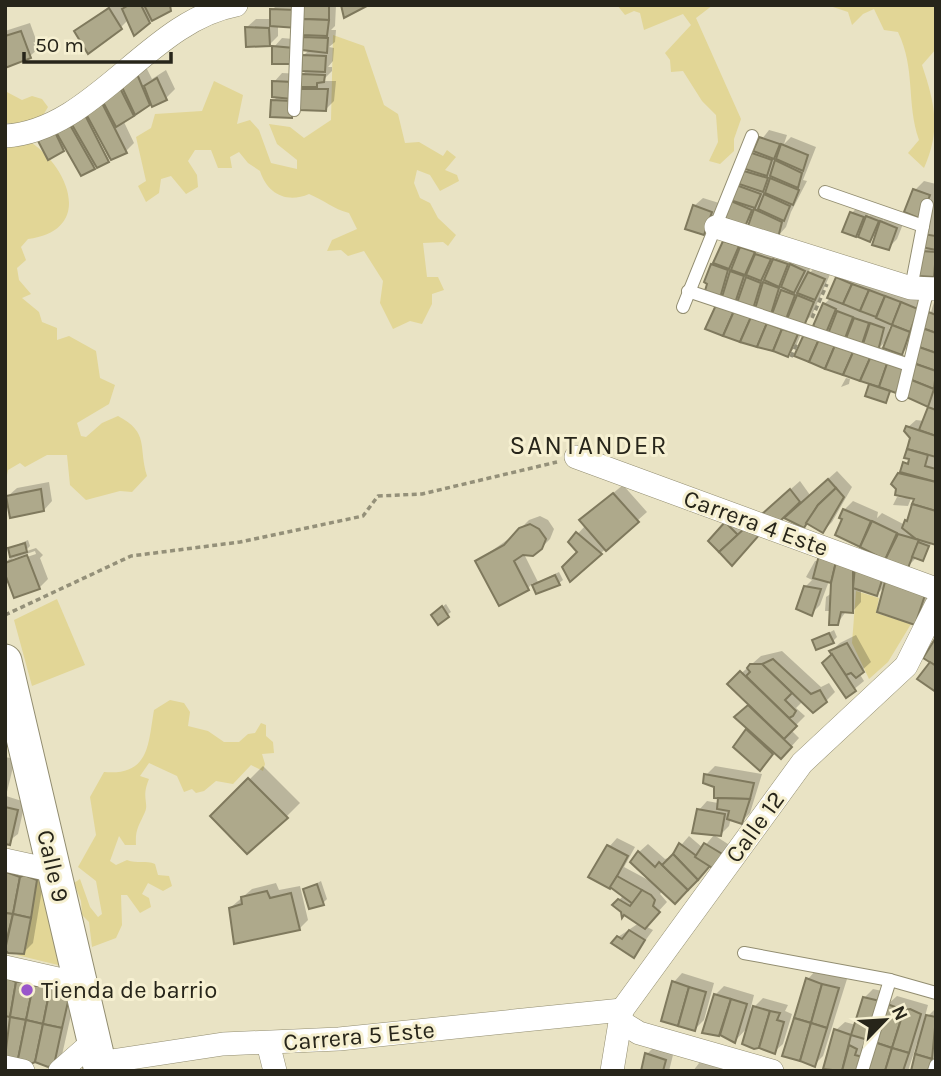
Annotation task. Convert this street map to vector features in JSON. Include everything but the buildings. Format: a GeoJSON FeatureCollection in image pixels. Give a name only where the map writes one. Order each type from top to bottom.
{"type":"FeatureCollection","features":[{"type":"Feature","properties":{"kind":"street"},"geometry":{"type":"LineString","coordinates":[[5,136],[49,127],[194,12],[236,5]]}},
{"type":"Feature","properties":{"kind":"street"},"geometry":{"type":"LineString","coordinates":[[716,228],[835,265],[925,288]]}},
{"type":"Feature","properties":{"kind":"street","name":"Carrera 4 Este"},"geometry":{"type":"LineString","coordinates":[[576,457],[936,589]]}},
{"type":"Feature","properties":{"kind":"street","name":"Calle 12"},"geometry":{"type":"LineString","coordinates":[[612,1071],[621,1016],[802,763],[906,666],[936,606]]}},
{"type":"Feature","properties":{"kind":"street","name":"Calle 9"},"geometry":{"type":"LineString","coordinates":[[5,661],[17,757],[55,871],[97,1059]]}},
{"type":"Feature","properties":{"kind":"street"},"geometry":{"type":"LineString","coordinates":[[5,860],[55,871]]}},
{"type":"Feature","properties":{"kind":"street"},"geometry":{"type":"LineString","coordinates":[[5,967],[80,984]]}},
{"type":"Feature","properties":{"kind":"street"},"geometry":{"type":"LineString","coordinates":[[621,1016],[639,1033],[772,1071]]}},
{"type":"Feature","properties":{"kind":"street","name":"Carrera 5 Este"},"geometry":{"type":"LineString","coordinates":[[97,1059],[223,1044],[339,1039],[621,1016]]}},
{"type":"Feature","properties":{"kind":"street"},"geometry":{"type":"LineString","coordinates":[[268,1043],[275,1071]]}},
{"type":"Feature","properties":{"kind":"street"},"geometry":{"type":"LineString","coordinates":[[60,1071],[97,1059]]}},
{"type":"Feature","properties":{"kind":"street"},"geometry":{"type":"LineString","coordinates":[[5,1067],[23,1071]]}},
{"type":"Feature","properties":{"kind":"lane"},"geometry":{"type":"LineString","coordinates":[[294,110],[298,5]]}},
{"type":"Feature","properties":{"kind":"lane"},"geometry":{"type":"LineString","coordinates":[[683,307],[752,136]]}},
{"type":"Feature","properties":{"kind":"lane"},"geometry":{"type":"LineString","coordinates":[[825,192],[923,226]]}},
{"type":"Feature","properties":{"kind":"lane"},"geometry":{"type":"LineString","coordinates":[[902,395],[925,288],[923,226],[928,205]]}},
{"type":"Feature","properties":{"kind":"lane"},"geometry":{"type":"LineString","coordinates":[[688,291],[909,365]]}},
{"type":"Feature","properties":{"kind":"lane"},"geometry":{"type":"LineString","coordinates":[[744,953],[890,980],[936,993]]}},
{"type":"Feature","properties":{"kind":"lane"},"geometry":{"type":"LineString","coordinates":[[862,1071],[890,980]]}},
{"type":"Feature","properties":{"kind":"lane"},"geometry":{"type":"LineString","coordinates":[[934,1071],[936,1065]]}},
{"type":"Feature","properties":{"kind":"path"},"geometry":{"type":"LineString","coordinates":[[807,330],[835,265]]}},
{"type":"Feature","properties":{"kind":"path"},"geometry":{"type":"LineString","coordinates":[[5,615],[131,556],[240,542],[363,516],[377,496],[422,494],[576,457]]}},
{"type":"Feature","properties":{"kind":"shaded area"},"geometry":{"type":"Polygon","coordinates":[[[617,5],[713,5],[696,18],[741,119],[734,139],[734,151],[720,164],[709,161],[718,142],[716,115],[702,101],[683,71],[671,72],[670,60],[665,53],[691,25],[683,14],[644,30],[640,13],[634,11],[625,15],[617,5]]]}},
{"type":"Feature","properties":{"kind":"shaded area"},"geometry":{"type":"Polygon","coordinates":[[[827,5],[936,5],[936,49],[922,65],[934,117],[933,141],[924,168],[908,153],[919,140],[907,60],[898,32],[884,30],[874,9],[863,14],[852,25],[848,12],[827,5]]]}},
{"type":"Feature","properties":{"kind":"shaded area"},"geometry":{"type":"Polygon","coordinates":[[[333,35],[364,46],[384,105],[398,114],[405,143],[419,142],[443,156],[447,150],[456,157],[445,170],[457,175],[459,181],[440,191],[430,175],[417,170],[414,183],[420,198],[430,203],[438,218],[456,235],[448,246],[443,242],[423,243],[427,277],[438,277],[444,290],[432,294],[432,304],[422,324],[410,321],[393,329],[380,303],[383,281],[364,251],[348,256],[341,250],[327,251],[332,240],[357,229],[349,213],[309,194],[293,198],[278,194],[267,185],[260,171],[248,163],[239,152],[230,157],[232,168],[218,168],[211,150],[195,150],[188,161],[197,175],[198,187],[186,194],[171,176],[161,179],[159,193],[146,202],[138,186],[146,181],[136,137],[151,128],[155,114],[202,111],[214,81],[243,95],[237,124],[250,120],[259,130],[271,163],[297,169],[297,160],[277,144],[269,124],[290,127],[304,138],[331,120],[333,35]]]}},
{"type":"Feature","properties":{"kind":"shaded area"},"geometry":{"type":"Polygon","coordinates":[[[5,91],[22,100],[32,96],[42,99],[48,107],[42,117],[20,123],[5,123],[5,91]]]}},
{"type":"Feature","properties":{"kind":"shaded area"},"geometry":{"type":"Polygon","coordinates":[[[5,134],[24,138],[41,150],[63,179],[68,195],[68,210],[62,223],[49,233],[28,239],[21,247],[26,260],[17,268],[19,280],[31,294],[22,298],[39,312],[42,322],[57,328],[57,340],[69,336],[96,351],[100,378],[115,385],[109,404],[77,423],[81,436],[86,437],[102,423],[118,416],[135,428],[141,442],[147,476],[132,492],[120,491],[86,500],[70,485],[67,455],[47,455],[25,467],[20,463],[8,470],[5,486],[5,134]]]}},
{"type":"Feature","properties":{"kind":"shaded area"},"geometry":{"type":"Polygon","coordinates":[[[856,591],[879,598],[876,613],[911,624],[888,662],[869,679],[852,643],[856,591]]]}},
{"type":"Feature","properties":{"kind":"shaded area"},"geometry":{"type":"Polygon","coordinates":[[[57,599],[85,665],[32,686],[14,620],[57,599]]]}},
{"type":"Feature","properties":{"kind":"shaded area"},"geometry":{"type":"Polygon","coordinates":[[[170,700],[184,703],[190,712],[188,726],[208,731],[224,742],[239,742],[248,734],[255,733],[261,723],[266,725],[266,736],[273,742],[274,753],[262,754],[265,764],[263,771],[251,765],[233,784],[216,781],[204,791],[196,793],[192,789],[184,792],[177,776],[149,763],[140,776],[149,779],[146,808],[137,831],[136,845],[125,845],[119,836],[110,861],[116,865],[127,860],[155,864],[158,875],[169,876],[172,886],[163,891],[148,883],[142,894],[149,898],[151,907],[140,913],[127,895],[121,895],[122,925],[116,938],[92,947],[89,922],[82,915],[81,901],[74,883],[80,879],[90,907],[98,917],[102,914],[96,881],[78,867],[96,835],[90,797],[104,772],[119,772],[138,763],[148,746],[154,710],[170,700]]]}},
{"type":"Feature","properties":{"kind":"shaded area"},"geometry":{"type":"Polygon","coordinates":[[[34,877],[43,879],[62,966],[17,955],[24,953],[37,881],[34,877]]]}},
{"type":"Feature","properties":{"kind":"place","name":"Tienda de barrio"},"geometry":{"type":"Point","coordinates":[27,990]}},
{"type":"Feature","properties":{"kind":"district","name":"SANTANDER"},"geometry":{"type":"Point","coordinates":[589,445]}}]}
